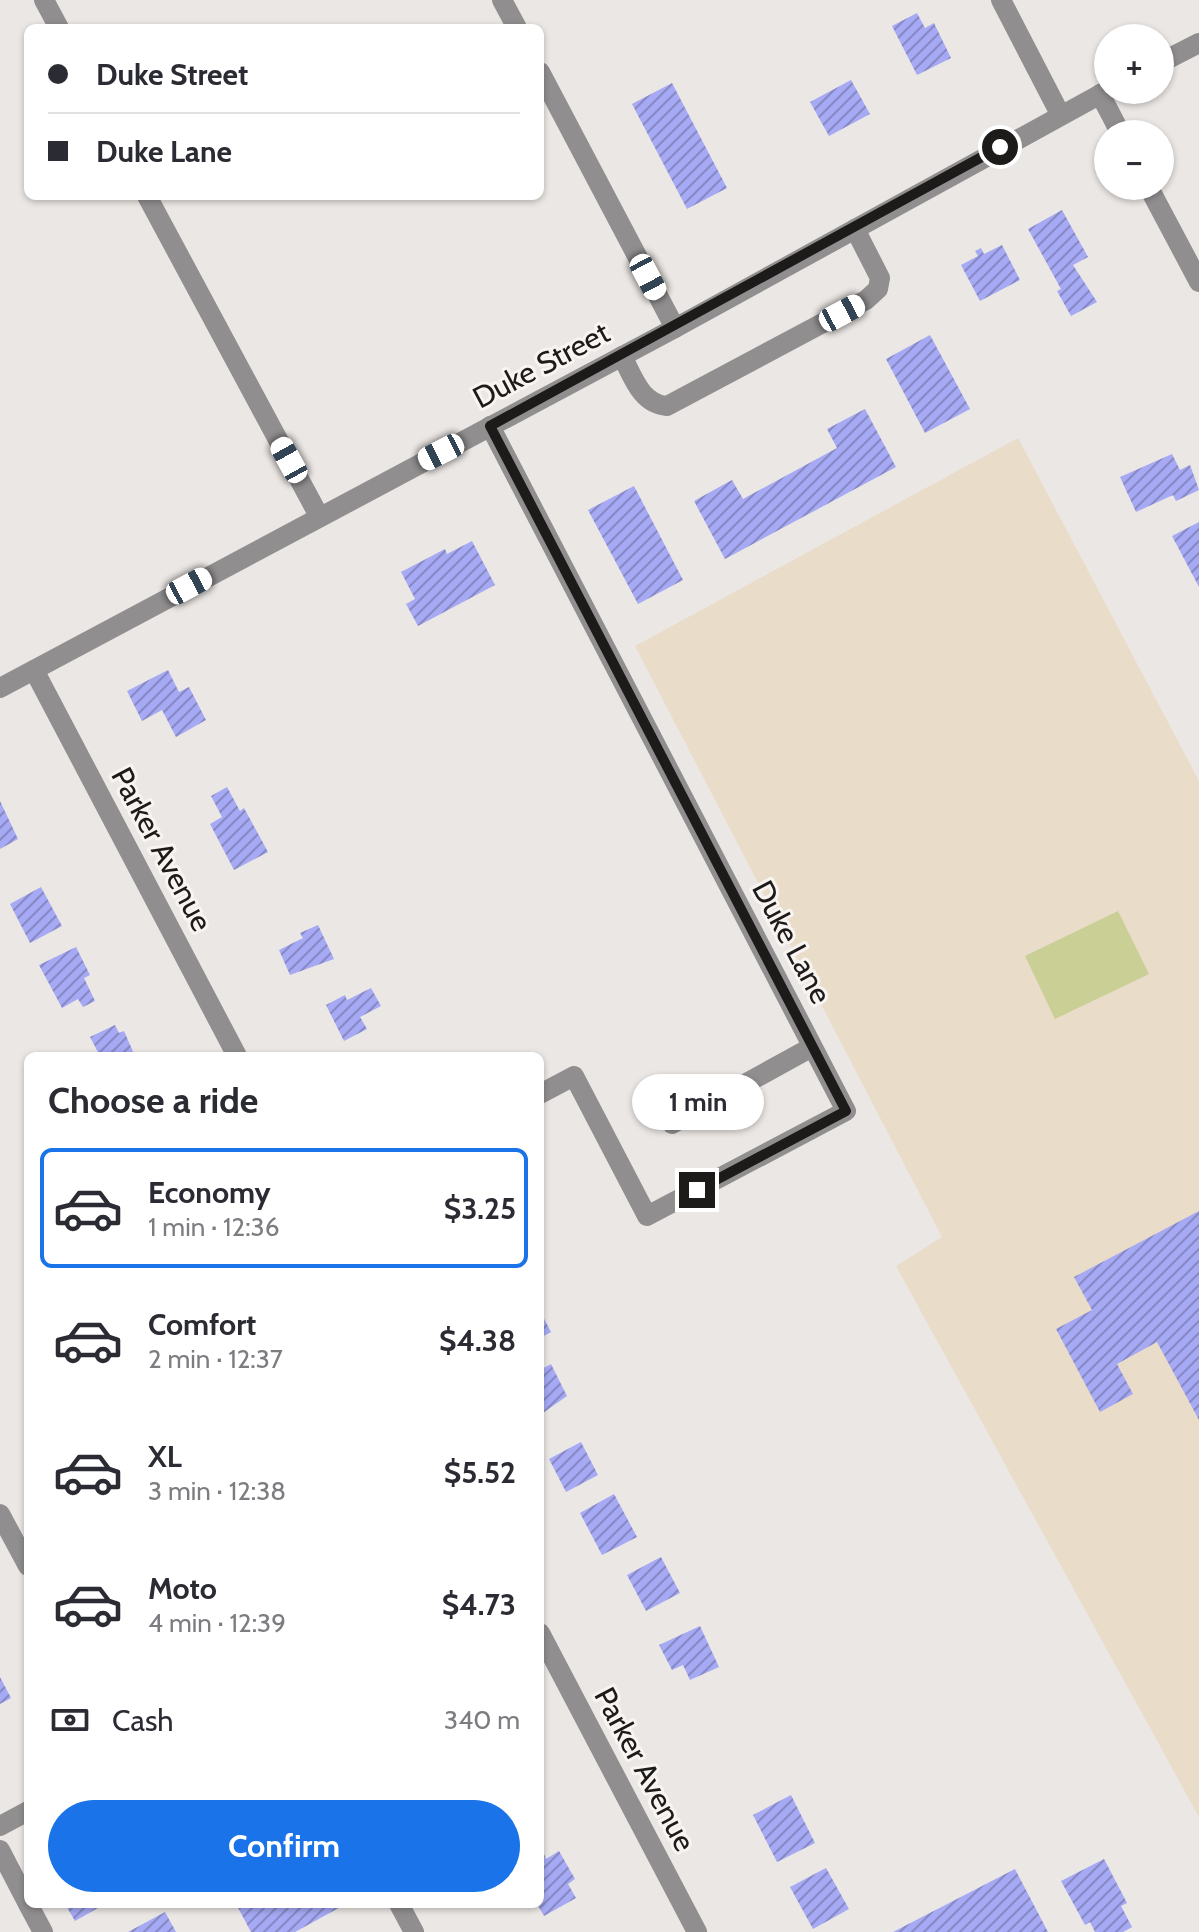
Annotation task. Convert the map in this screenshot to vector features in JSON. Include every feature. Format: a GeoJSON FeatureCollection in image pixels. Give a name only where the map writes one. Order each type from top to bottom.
{"type":"FeatureCollection","features":[{"type":"Feature","properties":{"kind":"street"},"geometry":{"type":"LineString","coordinates":[[44,0],[57,24]]}},
{"type":"Feature","properties":{"kind":"street"},"geometry":{"type":"LineString","coordinates":[[502,0],[515,24]]}},
{"type":"Feature","properties":{"kind":"street"},"geometry":{"type":"LineString","coordinates":[[1001,0],[1060,114]]}},
{"type":"Feature","properties":{"kind":"street"},"geometry":{"type":"LineString","coordinates":[[1174,56],[1199,43]]}},
{"type":"Feature","properties":{"kind":"street"},"geometry":{"type":"LineString","coordinates":[[544,80],[675,328]]}},
{"type":"Feature","properties":{"kind":"street","name":"Duke Street"},"geometry":{"type":"LineString","coordinates":[[0,688],[675,328],[1094,97]]}},
{"type":"Feature","properties":{"kind":"street"},"geometry":{"type":"LineString","coordinates":[[149,200],[319,516]]}},
{"type":"Feature","properties":{"kind":"street"},"geometry":{"type":"LineString","coordinates":[[1155,200],[1199,282]]}},
{"type":"Feature","properties":{"kind":"street"},"geometry":{"type":"LineString","coordinates":[[622,356],[643,395],[655,405],[667,406],[853,307],[878,289],[880,278],[855,229]]}},
{"type":"Feature","properties":{"kind":"street","name":"Duke Lane"},"geometry":{"type":"LineString","coordinates":[[490,426],[846,1111],[647,1216],[574,1076],[544,1092]]}},
{"type":"Feature","properties":{"kind":"street","name":"Parker Avenue"},"geometry":{"type":"LineString","coordinates":[[34,670],[235,1052]]}},
{"type":"Feature","properties":{"kind":"street"},"geometry":{"type":"LineString","coordinates":[[672,1124],[812,1047]]}},
{"type":"Feature","properties":{"kind":"street"},"geometry":{"type":"LineString","coordinates":[[0,1514],[24,1559]]}},
{"type":"Feature","properties":{"kind":"street","name":"Parker Avenue"},"geometry":{"type":"LineString","coordinates":[[544,1641],[697,1932]]}},
{"type":"Feature","properties":{"kind":"street"},"geometry":{"type":"LineString","coordinates":[[0,1826],[24,1813]]}},
{"type":"Feature","properties":{"kind":"street"},"geometry":{"type":"LineString","coordinates":[[0,1850],[24,1896]]}},
{"type":"Feature","properties":{"kind":"street"},"geometry":{"type":"LineString","coordinates":[[30,1908],[43,1932]]}},
{"type":"Feature","properties":{"kind":"street"},"geometry":{"type":"LineString","coordinates":[[401,1908],[414,1932]]}},
{"type":"Feature","properties":{"kind":"shaded area"},"geometry":{"type":"Polygon","coordinates":[[[1018,438],[1199,781],[1199,1817],[896,1266],[942,1237],[635,646],[1018,438]]]}},
{"type":"Feature","properties":{"kind":"green space"},"geometry":{"type":"Polygon","coordinates":[[[1118,911],[1149,974],[1055,1019],[1025,956],[1118,911]]]}},
{"type":"Feature","properties":{"kind":"building"},"geometry":{"type":"Polygon","coordinates":[[[917,13],[925,28],[934,23],[951,58],[917,75],[892,26],[917,13]]]}},
{"type":"Feature","properties":{"kind":"building"},"geometry":{"type":"Polygon","coordinates":[[[851,80],[870,114],[829,136],[810,102],[851,80]]]}},
{"type":"Feature","properties":{"kind":"building"},"geometry":{"type":"Polygon","coordinates":[[[672,83],[727,188],[687,209],[632,104],[672,83]]]}},
{"type":"Feature","properties":{"kind":"building"},"geometry":{"type":"Polygon","coordinates":[[[1062,210],[1088,257],[1073,265],[1097,302],[1071,316],[1057,291],[1061,289],[1028,229],[1062,210]]]}},
{"type":"Feature","properties":{"kind":"building"},"geometry":{"type":"Polygon","coordinates":[[[1002,245],[1020,280],[980,301],[961,265],[978,256],[975,251],[981,248],[984,254],[1002,245]]]}},
{"type":"Feature","properties":{"kind":"building"},"geometry":{"type":"Polygon","coordinates":[[[930,335],[970,409],[925,433],[886,359],[930,335]]]}},
{"type":"Feature","properties":{"kind":"building"},"geometry":{"type":"Polygon","coordinates":[[[865,409],[896,467],[725,559],[694,501],[732,480],[743,499],[837,448],[827,429],[865,409]]]}},
{"type":"Feature","properties":{"kind":"building"},"geometry":{"type":"Polygon","coordinates":[[[1172,454],[1180,470],[1190,465],[1199,490],[1176,501],[1173,495],[1136,512],[1120,477],[1172,454]]]}},
{"type":"Feature","properties":{"kind":"building"},"geometry":{"type":"Polygon","coordinates":[[[634,486],[683,580],[638,604],[588,510],[634,486]]]}},
{"type":"Feature","properties":{"kind":"building"},"geometry":{"type":"Polygon","coordinates":[[[1199,522],[1199,587],[1172,536],[1199,522]]]}},
{"type":"Feature","properties":{"kind":"building"},"geometry":{"type":"Polygon","coordinates":[[[472,541],[495,585],[418,626],[406,604],[415,599],[401,572],[445,549],[447,554],[472,541]]]}},
{"type":"Feature","properties":{"kind":"building"},"geometry":{"type":"Polygon","coordinates":[[[168,670],[179,692],[189,687],[206,720],[176,737],[162,710],[142,721],[127,691],[168,670]]]}},
{"type":"Feature","properties":{"kind":"building"},"geometry":{"type":"Polygon","coordinates":[[[227,787],[240,811],[244,808],[268,852],[234,870],[210,824],[222,817],[211,796],[227,787]]]}},
{"type":"Feature","properties":{"kind":"building"},"geometry":{"type":"Polygon","coordinates":[[[0,801],[18,839],[0,849],[0,801]]]}},
{"type":"Feature","properties":{"kind":"building"},"geometry":{"type":"Polygon","coordinates":[[[41,887],[62,926],[30,943],[10,904],[41,887]]]}},
{"type":"Feature","properties":{"kind":"building"},"geometry":{"type":"Polygon","coordinates":[[[318,925],[334,959],[290,975],[279,950],[303,938],[300,933],[318,925]]]}},
{"type":"Feature","properties":{"kind":"building"},"geometry":{"type":"Polygon","coordinates":[[[76,947],[90,975],[84,978],[95,1001],[83,1007],[78,999],[62,1008],[39,965],[76,947]]]}},
{"type":"Feature","properties":{"kind":"building"},"geometry":{"type":"Polygon","coordinates":[[[371,988],[381,1006],[360,1017],[367,1029],[344,1041],[326,1005],[345,995],[347,1000],[371,988]]]}},
{"type":"Feature","properties":{"kind":"building"},"geometry":{"type":"Polygon","coordinates":[[[115,1025],[119,1033],[124,1031],[133,1052],[98,1052],[90,1037],[115,1025]]]}},
{"type":"Feature","properties":{"kind":"building"},"geometry":{"type":"Polygon","coordinates":[[[1199,1211],[1199,1420],[1157,1342],[1117,1364],[1133,1394],[1100,1412],[1056,1329],[1092,1310],[1074,1277],[1199,1211]]]}},
{"type":"Feature","properties":{"kind":"building"},"geometry":{"type":"Polygon","coordinates":[[[544,1319],[551,1332],[544,1336],[544,1319]]]}},
{"type":"Feature","properties":{"kind":"building"},"geometry":{"type":"Polygon","coordinates":[[[551,1364],[567,1396],[544,1412],[544,1368],[551,1364]]]}},
{"type":"Feature","properties":{"kind":"building"},"geometry":{"type":"Polygon","coordinates":[[[581,1442],[598,1475],[566,1492],[549,1459],[581,1442]]]}},
{"type":"Feature","properties":{"kind":"building"},"geometry":{"type":"Polygon","coordinates":[[[614,1494],[637,1537],[602,1555],[580,1513],[614,1494]]]}},
{"type":"Feature","properties":{"kind":"building"},"geometry":{"type":"Polygon","coordinates":[[[661,1557],[680,1593],[646,1611],[627,1575],[661,1557]]]}},
{"type":"Feature","properties":{"kind":"building"},"geometry":{"type":"Polygon","coordinates":[[[700,1626],[719,1667],[690,1680],[683,1665],[672,1670],[659,1645],[700,1626]]]}},
{"type":"Feature","properties":{"kind":"building"},"geometry":{"type":"Polygon","coordinates":[[[0,1677],[11,1698],[0,1704],[0,1677]]]}},
{"type":"Feature","properties":{"kind":"building"},"geometry":{"type":"Polygon","coordinates":[[[791,1795],[815,1843],[777,1862],[753,1815],[791,1795]]]}},
{"type":"Feature","properties":{"kind":"building"},"geometry":{"type":"Polygon","coordinates":[[[559,1851],[575,1879],[568,1884],[576,1898],[544,1916],[539,1908],[544,1908],[544,1854],[546,1859],[559,1851]]]}},
{"type":"Feature","properties":{"kind":"building"},"geometry":{"type":"Polygon","coordinates":[[[1104,1859],[1127,1903],[1121,1906],[1132,1927],[1123,1932],[1095,1932],[1090,1922],[1085,1925],[1061,1881],[1104,1859]]]}},
{"type":"Feature","properties":{"kind":"building"},"geometry":{"type":"Polygon","coordinates":[[[826,1868],[849,1909],[813,1929],[790,1887],[826,1868]]]}},
{"type":"Feature","properties":{"kind":"building"},"geometry":{"type":"Polygon","coordinates":[[[1015,1869],[1048,1932],[893,1932],[1015,1869]]]}},
{"type":"Feature","properties":{"kind":"building"},"geometry":{"type":"Polygon","coordinates":[[[67,1908],[98,1908],[75,1921],[67,1908]]]}},
{"type":"Feature","properties":{"kind":"building"},"geometry":{"type":"Polygon","coordinates":[[[238,1908],[339,1908],[295,1932],[251,1932],[238,1908]]]}},
{"type":"Feature","properties":{"kind":"building"},"geometry":{"type":"Polygon","coordinates":[[[165,1912],[176,1932],[128,1932],[165,1912]]]}},
{"type":"Feature","properties":{"kind":"route"},"geometry":{"type":"LineString","coordinates":[[697,1190],[846,1111],[490,426],[675,328],[1000,147]]}}]}
